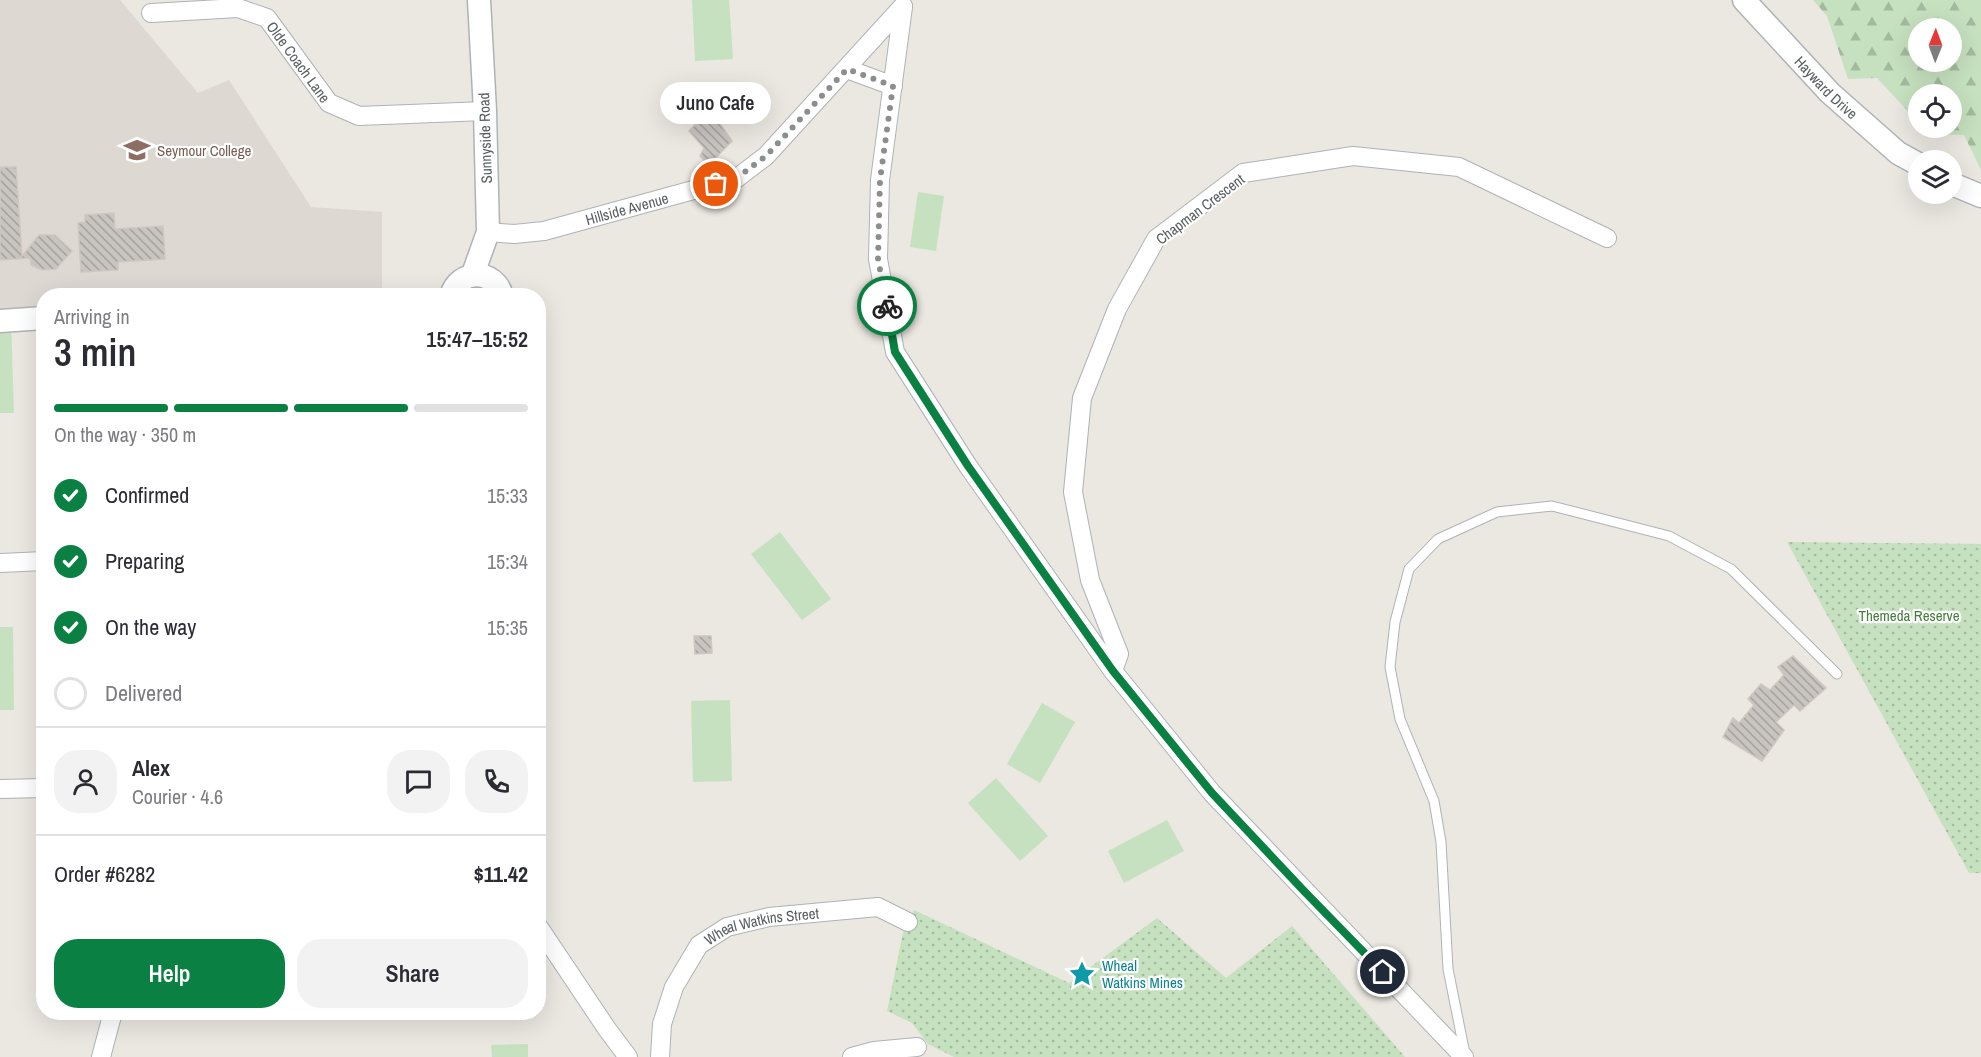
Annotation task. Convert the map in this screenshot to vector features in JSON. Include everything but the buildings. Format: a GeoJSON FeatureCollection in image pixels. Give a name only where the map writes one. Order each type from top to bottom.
{"type":"FeatureCollection","features":[{"type":"Feature","properties":{"kind":"street","name":"Sunnyside Road"},"geometry":{"type":"LineString","coordinates":[[473,274],[488,232],[479,0]]}},
{"type":"Feature","properties":{"kind":"street","name":"Hayward Drive"},"geometry":{"type":"LineString","coordinates":[[1744,0],[1830,93],[1898,153],[1908,159]]}},
{"type":"Feature","properties":{"kind":"street","name":"Hillside Avenue"},"geometry":{"type":"LineString","coordinates":[[488,232],[514,234],[544,231],[737,178],[766,156],[847,69],[903,3]]}},
{"type":"Feature","properties":{"kind":"street"},"geometry":{"type":"LineString","coordinates":[[903,3],[880,180],[878,259],[895,352],[968,466],[1113,671],[1212,793],[1465,1057]]}},
{"type":"Feature","properties":{"kind":"street","name":"Olde Coach Lane"},"geometry":{"type":"LineString","coordinates":[[151,13],[238,8],[267,18],[329,103],[359,116],[485,111]]}},
{"type":"Feature","properties":{"kind":"street"},"geometry":{"type":"LineString","coordinates":[[847,69],[893,86]]}},
{"type":"Feature","properties":{"kind":"street","name":"Chapman Crescent"},"geometry":{"type":"LineString","coordinates":[[1113,671],[1119,654],[1090,580],[1073,492],[1082,399],[1117,309],[1156,239],[1244,173],[1353,156],[1459,167],[1607,238]]}},
{"type":"Feature","properties":{"kind":"street"},"geometry":{"type":"LineString","coordinates":[[1962,188],[1981,196]]}},
{"type":"Feature","properties":{"kind":"street"},"geometry":{"type":"LineString","coordinates":[[456,288],[460,281],[473,274],[491,279],[498,288]]}},
{"type":"Feature","properties":{"kind":"street"},"geometry":{"type":"LineString","coordinates":[[0,321],[36,319]]}},
{"type":"Feature","properties":{"kind":"street"},"geometry":{"type":"LineString","coordinates":[[0,563],[36,561]]}},
{"type":"Feature","properties":{"kind":"street"},"geometry":{"type":"LineString","coordinates":[[0,789],[36,788]]}},
{"type":"Feature","properties":{"kind":"street","name":"Wheal Watkins Street"},"geometry":{"type":"LineString","coordinates":[[660,1057],[662,1024],[674,987],[699,945],[728,927],[769,917],[878,907],[908,922]]}},
{"type":"Feature","properties":{"kind":"street"},"geometry":{"type":"LineString","coordinates":[[546,938],[628,1057]]}},
{"type":"Feature","properties":{"kind":"street"},"geometry":{"type":"LineString","coordinates":[[100,1057],[111,1020]]}},
{"type":"Feature","properties":{"kind":"street"},"geometry":{"type":"LineString","coordinates":[[852,1057],[874,1050],[917,1047]]}},
{"type":"Feature","properties":{"kind":"lane"},"geometry":{"type":"LineString","coordinates":[[1465,1057],[1448,969],[1441,842],[1434,801],[1400,719],[1390,666],[1395,622],[1409,569],[1438,539],[1497,512],[1552,506],[1669,536],[1731,569],[1838,674]]}},
{"type":"Feature","properties":{"kind":"shaded area","name":"Seymour College"},"geometry":{"type":"Polygon","coordinates":[[[0,0],[120,0],[198,93],[229,80],[311,207],[382,212],[382,288],[36,288],[36,318],[0,321],[0,0]]]}},
{"type":"Feature","properties":{"kind":"green space"},"geometry":{"type":"Polygon","coordinates":[[[692,0],[729,0],[733,59],[695,61],[692,0]]]}},
{"type":"Feature","properties":{"kind":"green space"},"geometry":{"type":"Polygon","coordinates":[[[1813,0],[1981,0],[1981,170],[1962,135],[1962,84],[1908,84],[1908,111],[1877,78],[1848,79],[1827,16],[1813,0]]]}},
{"type":"Feature","properties":{"kind":"green space"},"geometry":{"type":"Polygon","coordinates":[[[918,192],[944,196],[936,251],[910,247],[918,192]]]}},
{"type":"Feature","properties":{"kind":"green space"},"geometry":{"type":"Polygon","coordinates":[[[11,320],[14,413],[0,413],[0,321],[11,320]]]}},
{"type":"Feature","properties":{"kind":"green space"},"geometry":{"type":"Polygon","coordinates":[[[780,532],[831,599],[802,620],[751,554],[780,532]]]}},
{"type":"Feature","properties":{"kind":"green space","name":"Themeda Reserve"},"geometry":{"type":"Polygon","coordinates":[[[1787,542],[1981,544],[1981,873],[1969,873],[1787,542]]]}},
{"type":"Feature","properties":{"kind":"green space"},"geometry":{"type":"Polygon","coordinates":[[[0,627],[13,627],[14,710],[0,710],[0,627]]]}},
{"type":"Feature","properties":{"kind":"green space"},"geometry":{"type":"Polygon","coordinates":[[[730,700],[732,781],[693,782],[691,701],[730,700]]]}},
{"type":"Feature","properties":{"kind":"green space"},"geometry":{"type":"Polygon","coordinates":[[[1042,703],[1075,722],[1040,783],[1007,764],[1042,703]]]}},
{"type":"Feature","properties":{"kind":"green space"},"geometry":{"type":"Polygon","coordinates":[[[996,778],[1048,836],[1020,861],[968,803],[996,778]]]}},
{"type":"Feature","properties":{"kind":"green space"},"geometry":{"type":"Polygon","coordinates":[[[1167,820],[1184,851],[1124,883],[1108,851],[1167,820]]]}},
{"type":"Feature","properties":{"kind":"green space"},"geometry":{"type":"Polygon","coordinates":[[[914,910],[1069,983],[1157,918],[1226,978],[1292,926],[1405,1057],[954,1057],[928,1044],[912,1023],[887,1011],[903,933],[914,910]]]}},
{"type":"Feature","properties":{"kind":"green space"},"geometry":{"type":"Polygon","coordinates":[[[528,1044],[528,1057],[492,1057],[491,1045],[528,1044]]]}},
{"type":"Feature","properties":{"kind":"way so far"},"geometry":{"type":"LineString","coordinates":[[716,184],[737,178],[766,156],[847,69],[893,86],[880,180],[878,259],[887,306]]}},
{"type":"Feature","properties":{"kind":"place","name":"Seymour College"},"geometry":{"type":"Point","coordinates":[137,150]}},
{"type":"Feature","properties":{"kind":"place","name":"Juno Cafe"},"geometry":{"type":"Point","coordinates":[716,184]}},
{"type":"Feature","properties":{"kind":"place","name":"Wheal Watkins Mines"},"geometry":{"type":"Point","coordinates":[1082,974]}},
{"type":"Feature","properties":{"kind":"route"},"geometry":{"type":"LineString","coordinates":[[887,306],[895,352],[968,466],[1113,671],[1212,793],[1383,972]]}}]}
